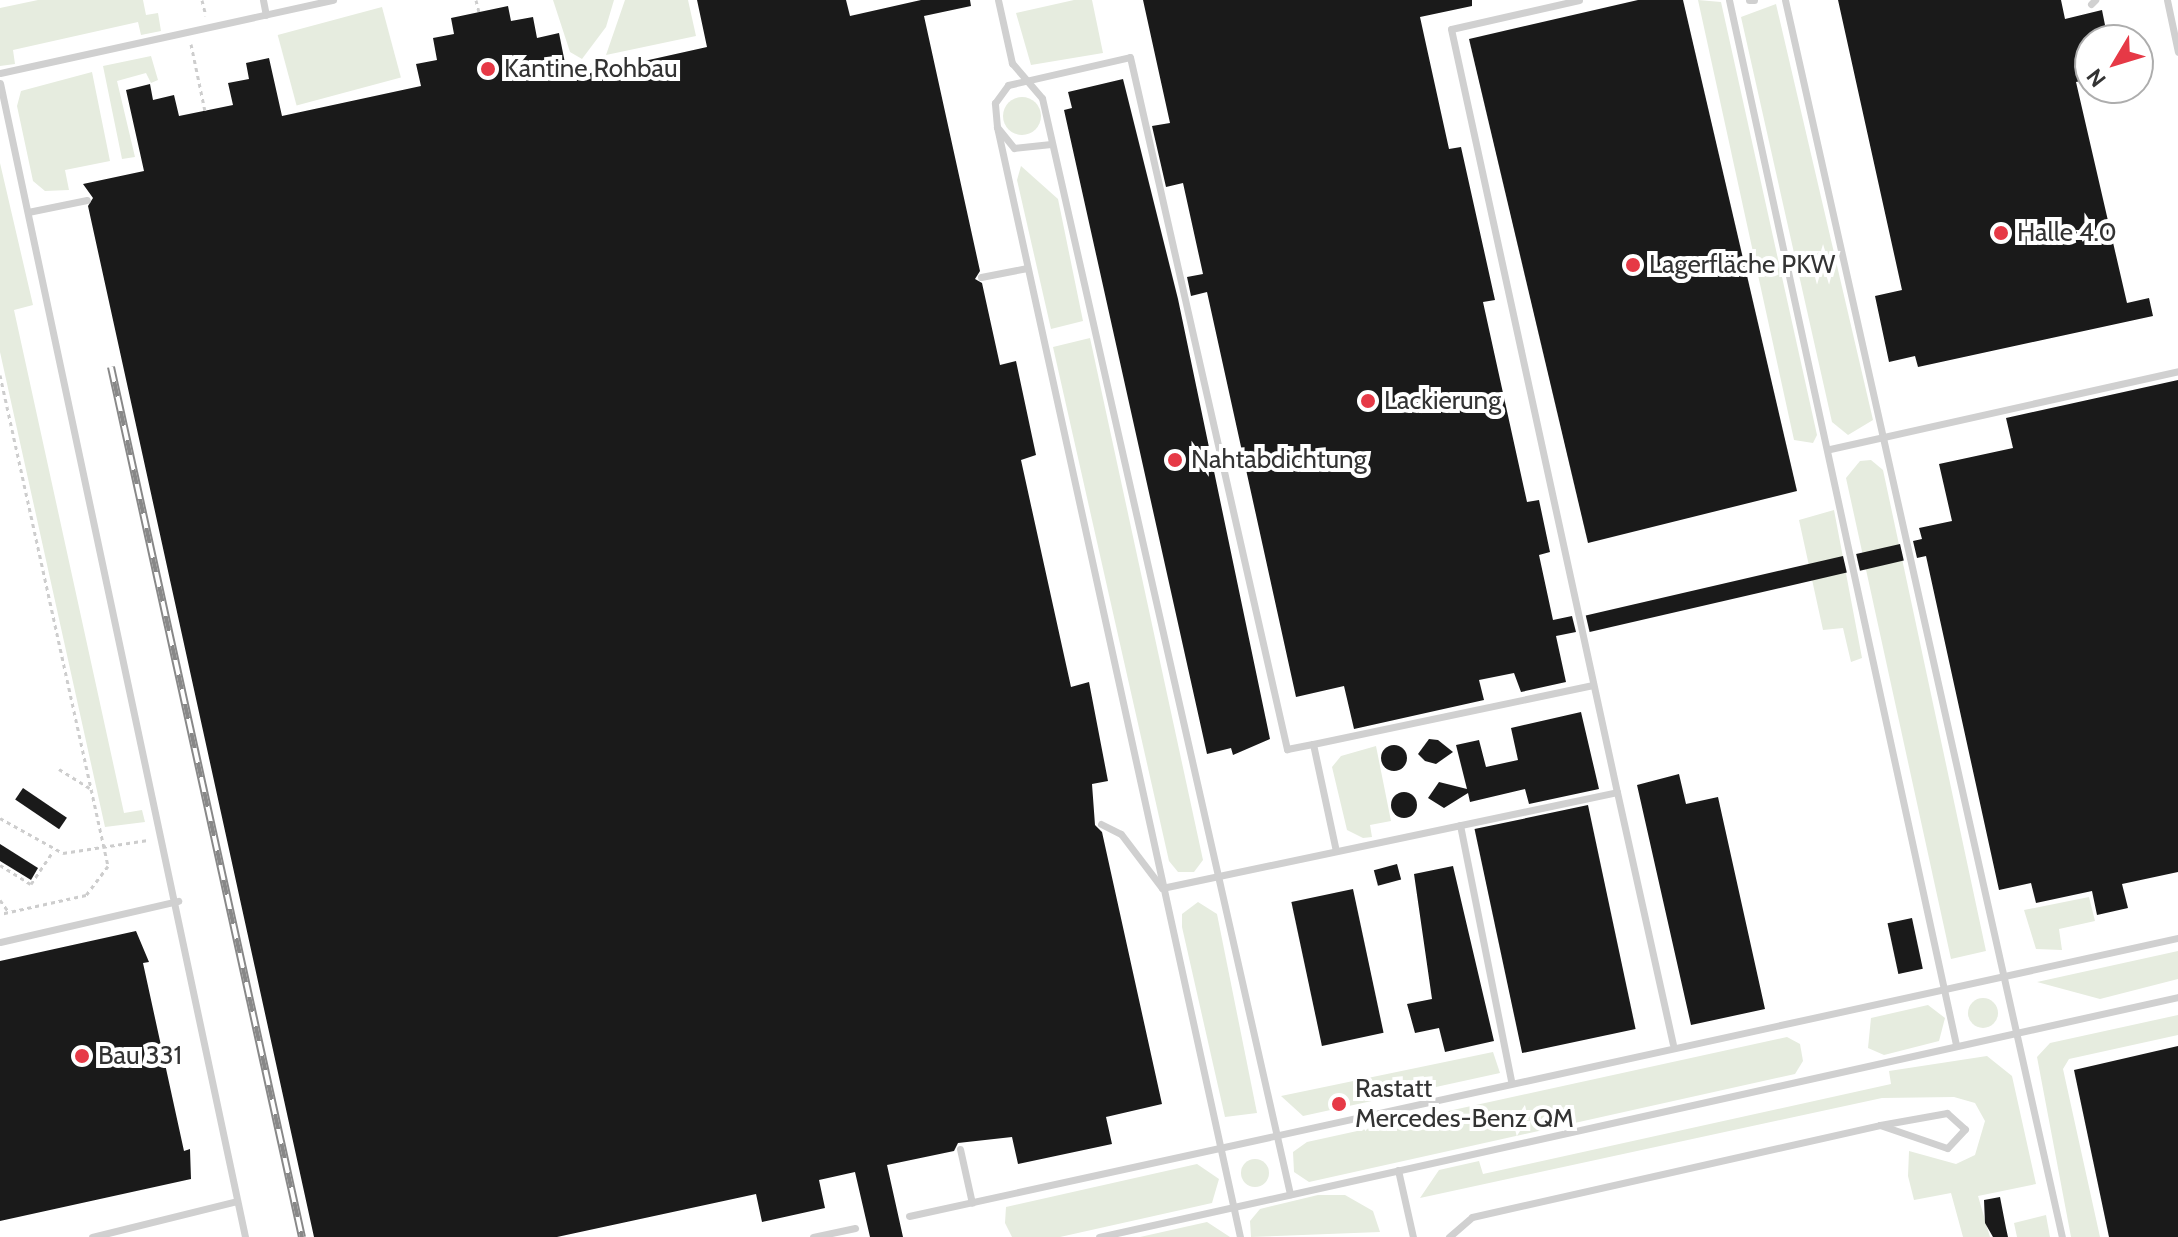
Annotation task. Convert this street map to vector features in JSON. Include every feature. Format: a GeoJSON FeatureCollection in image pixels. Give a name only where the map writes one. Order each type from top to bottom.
{"type":"FeatureCollection","features":[{"type":"Feature","properties":{"kind":"lane"},"geometry":{"type":"LineString","coordinates":[[263,0],[266,15]]}},
{"type":"Feature","properties":{"kind":"lane"},"geometry":{"type":"LineString","coordinates":[[0,73],[333,0]]}},
{"type":"Feature","properties":{"kind":"lane"},"geometry":{"type":"LineString","coordinates":[[998,0],[1012,63],[1042,98],[1290,1194]]}},
{"type":"Feature","properties":{"kind":"lane"},"geometry":{"type":"LineString","coordinates":[[1579,0],[1451,29],[1673,1044]]}},
{"type":"Feature","properties":{"kind":"lane"},"geometry":{"type":"LineString","coordinates":[[1729,0],[1830,449],[1942,991],[1956,1045]]}},
{"type":"Feature","properties":{"kind":"lane"},"geometry":{"type":"LineString","coordinates":[[1785,0],[1886,436],[2062,1237]]}},
{"type":"Feature","properties":{"kind":"lane"},"geometry":{"type":"LineString","coordinates":[[2167,0],[2178,52]]}},
{"type":"Feature","properties":{"kind":"lane"},"geometry":{"type":"LineString","coordinates":[[1240,1237],[1027,268],[997,127],[995,103],[1024,80],[1130,57],[1287,749],[1593,685]]}},
{"type":"Feature","properties":{"kind":"lane"},"geometry":{"type":"LineString","coordinates":[[0,83],[178,901],[245,1237]]}},
{"type":"Feature","properties":{"kind":"lane"},"geometry":{"type":"LineString","coordinates":[[997,127],[1014,148],[1051,144]]}},
{"type":"Feature","properties":{"kind":"lane"},"geometry":{"type":"LineString","coordinates":[[28,212],[87,200]]}},
{"type":"Feature","properties":{"kind":"lane"},"geometry":{"type":"LineString","coordinates":[[981,277],[1027,268]]}},
{"type":"Feature","properties":{"kind":"lane"},"geometry":{"type":"LineString","coordinates":[[1830,449],[2178,371]]}},
{"type":"Feature","properties":{"kind":"lane"},"geometry":{"type":"LineString","coordinates":[[1313,744],[1336,851]]}},
{"type":"Feature","properties":{"kind":"lane"},"geometry":{"type":"LineString","coordinates":[[1162,888],[1617,792]]}},
{"type":"Feature","properties":{"kind":"lane"},"geometry":{"type":"LineString","coordinates":[[1101,824],[1121,834],[1162,888]]}},
{"type":"Feature","properties":{"kind":"lane"},"geometry":{"type":"LineString","coordinates":[[1460,825],[1511,1081]]}},
{"type":"Feature","properties":{"kind":"lane"},"geometry":{"type":"LineString","coordinates":[[0,942],[178,901]]}},
{"type":"Feature","properties":{"kind":"lane"},"geometry":{"type":"LineString","coordinates":[[909,1216],[1673,1044],[1942,991],[2178,938]]}},
{"type":"Feature","properties":{"kind":"lane"},"geometry":{"type":"LineString","coordinates":[[1099,1237],[2178,997]]}},
{"type":"Feature","properties":{"kind":"lane"},"geometry":{"type":"LineString","coordinates":[[1449,1237],[1472,1217],[1880,1125],[1947,1113],[1965,1129],[1947,1148],[1880,1125]]}},
{"type":"Feature","properties":{"kind":"lane"},"geometry":{"type":"LineString","coordinates":[[960,1149],[972,1203]]}},
{"type":"Feature","properties":{"kind":"lane"},"geometry":{"type":"LineString","coordinates":[[1398,1170],[1413,1237]]}},
{"type":"Feature","properties":{"kind":"lane"},"geometry":{"type":"LineString","coordinates":[[92,1237],[237,1201]]}},
{"type":"Feature","properties":{"kind":"lane"},"geometry":{"type":"LineString","coordinates":[[813,1237],[855,1228]]}},
{"type":"Feature","properties":{"kind":"path"},"geometry":{"type":"LineString","coordinates":[[476,0],[479,12]]}},
{"type":"Feature","properties":{"kind":"path"},"geometry":{"type":"LineString","coordinates":[[188,32],[205,111]]}},
{"type":"Feature","properties":{"kind":"path"},"geometry":{"type":"LineString","coordinates":[[0,375],[104,849],[105,878],[86,895],[0,914]]}},
{"type":"Feature","properties":{"kind":"path"},"geometry":{"type":"LineString","coordinates":[[59,769],[90,788]]}},
{"type":"Feature","properties":{"kind":"path"},"geometry":{"type":"LineString","coordinates":[[0,818],[54,850],[104,849],[164,836]]}},
{"type":"Feature","properties":{"kind":"path"},"geometry":{"type":"LineString","coordinates":[[0,865],[31,884],[54,850]]}},
{"type":"Feature","properties":{"kind":"path"},"geometry":{"type":"LineString","coordinates":[[0,900],[8,913]]}},
{"type":"Feature","properties":{"kind":"shaded area"},"geometry":{"type":"Polygon","coordinates":[[[38,0],[143,0],[146,15],[158,13],[161,31],[141,35],[138,22],[13,50],[15,64],[0,66],[0,8],[38,0]]]}},
{"type":"Feature","properties":{"kind":"shaded area"},"geometry":{"type":"Polygon","coordinates":[[[553,0],[614,0],[606,27],[582,59],[570,52],[553,0]]]}},
{"type":"Feature","properties":{"kind":"shaded area"},"geometry":{"type":"Polygon","coordinates":[[[625,0],[688,0],[696,36],[606,55],[625,0]]]}},
{"type":"Feature","properties":{"kind":"shaded area"},"geometry":{"type":"Polygon","coordinates":[[[1074,0],[1092,0],[1103,53],[1031,65],[1016,13],[1074,0]]]}},
{"type":"Feature","properties":{"kind":"shaded area"},"geometry":{"type":"Polygon","coordinates":[[[1698,0],[1721,2],[1817,435],[1813,443],[1794,440],[1698,0]]]}},
{"type":"Feature","properties":{"kind":"shaded area"},"geometry":{"type":"Polygon","coordinates":[[[1776,4],[1873,420],[1848,435],[1832,422],[1741,17],[1776,4]]]}},
{"type":"Feature","properties":{"kind":"shaded area"},"geometry":{"type":"Polygon","coordinates":[[[382,7],[401,78],[297,105],[278,35],[382,7]]]}},
{"type":"Feature","properties":{"kind":"shaded area"},"geometry":{"type":"Polygon","coordinates":[[[151,56],[158,80],[151,83],[146,73],[117,81],[135,157],[122,159],[103,66],[151,56]]]}},
{"type":"Feature","properties":{"kind":"shaded area"},"geometry":{"type":"Polygon","coordinates":[[[92,72],[110,161],[65,170],[69,190],[45,191],[33,181],[17,106],[21,91],[92,72]]]}},
{"type":"Feature","properties":{"kind":"shaded area"},"geometry":{"type":"Polygon","coordinates":[[[1022,97],[1035,103],[1041,116],[1035,129],[1022,135],[1009,129],[1003,116],[1009,103],[1022,97]]]}},
{"type":"Feature","properties":{"kind":"shaded area"},"geometry":{"type":"Polygon","coordinates":[[[0,163],[33,305],[14,310],[124,813],[142,810],[145,822],[105,827],[0,352],[0,163]]]}},
{"type":"Feature","properties":{"kind":"shaded area"},"geometry":{"type":"Polygon","coordinates":[[[1021,166],[1058,199],[1083,321],[1051,329],[1017,180],[1021,166]]]}},
{"type":"Feature","properties":{"kind":"shaded area"},"geometry":{"type":"Polygon","coordinates":[[[1090,338],[1203,860],[1194,872],[1178,872],[1169,861],[1053,347],[1090,338]]]}},
{"type":"Feature","properties":{"kind":"shaded area"},"geometry":{"type":"Polygon","coordinates":[[[1871,460],[1883,470],[1986,951],[1951,959],[1846,478],[1860,461],[1871,460]]]}},
{"type":"Feature","properties":{"kind":"shaded area"},"geometry":{"type":"Polygon","coordinates":[[[1834,510],[1862,658],[1851,662],[1843,628],[1823,630],[1799,520],[1834,510]]]}},
{"type":"Feature","properties":{"kind":"shaded area"},"geometry":{"type":"Polygon","coordinates":[[[1376,746],[1391,821],[1370,825],[1372,837],[1363,838],[1347,830],[1332,767],[1341,756],[1376,746]]]}},
{"type":"Feature","properties":{"kind":"shaded area"},"geometry":{"type":"Polygon","coordinates":[[[2089,897],[2095,921],[2059,929],[2062,950],[2036,949],[2024,910],[2089,897]]]}},
{"type":"Feature","properties":{"kind":"shaded area"},"geometry":{"type":"Polygon","coordinates":[[[1198,902],[1217,914],[1257,1113],[1225,1117],[1182,927],[1182,914],[1198,902]]]}},
{"type":"Feature","properties":{"kind":"shaded area"},"geometry":{"type":"Polygon","coordinates":[[[2178,951],[2178,979],[2100,999],[2037,982],[2178,951]]]}},
{"type":"Feature","properties":{"kind":"shaded area"},"geometry":{"type":"Polygon","coordinates":[[[1983,998],[1994,1002],[1998,1013],[1994,1024],[1983,1028],[1972,1024],[1968,1013],[1972,1002],[1983,998]]]}},
{"type":"Feature","properties":{"kind":"shaded area"},"geometry":{"type":"Polygon","coordinates":[[[1928,1005],[1945,1018],[1939,1041],[1884,1055],[1868,1048],[1871,1018],[1928,1005]]]}},
{"type":"Feature","properties":{"kind":"shaded area"},"geometry":{"type":"Polygon","coordinates":[[[2178,1015],[2178,1035],[2069,1059],[2063,1069],[2100,1237],[2071,1237],[2037,1057],[2050,1043],[2178,1015]]]}},
{"type":"Feature","properties":{"kind":"shaded area"},"geometry":{"type":"Polygon","coordinates":[[[1787,1037],[1800,1044],[1803,1061],[1795,1074],[1309,1182],[1294,1172],[1293,1152],[1307,1142],[1787,1037]]]}},
{"type":"Feature","properties":{"kind":"shaded area"},"geometry":{"type":"Polygon","coordinates":[[[1493,1052],[1500,1073],[1303,1116],[1281,1096],[1493,1052]]]}},
{"type":"Feature","properties":{"kind":"shaded area"},"geometry":{"type":"Polygon","coordinates":[[[1987,1056],[2012,1076],[2036,1184],[1978,1196],[1990,1237],[1963,1237],[1951,1193],[1914,1200],[1908,1176],[1909,1151],[1956,1164],[1975,1155],[1985,1121],[1975,1103],[1954,1097],[1882,1098],[1420,1198],[1439,1170],[1479,1161],[1483,1174],[1891,1084],[1889,1071],[1987,1056]]]}},
{"type":"Feature","properties":{"kind":"shaded area"},"geometry":{"type":"Polygon","coordinates":[[[1255,1159],[1265,1163],[1269,1173],[1265,1183],[1255,1187],[1245,1183],[1241,1173],[1245,1163],[1255,1159]]]}},
{"type":"Feature","properties":{"kind":"shaded area"},"geometry":{"type":"Polygon","coordinates":[[[1197,1164],[1219,1179],[1212,1203],[1060,1237],[1012,1237],[1005,1223],[1006,1207],[1197,1164]]]}},
{"type":"Feature","properties":{"kind":"shaded area"},"geometry":{"type":"Polygon","coordinates":[[[1318,1195],[1345,1195],[1373,1211],[1380,1232],[1251,1237],[1250,1221],[1260,1209],[1318,1195]]]}},
{"type":"Feature","properties":{"kind":"shaded area"},"geometry":{"type":"Polygon","coordinates":[[[2046,1215],[2050,1237],[2017,1237],[2014,1223],[2046,1215]]]}},
{"type":"Feature","properties":{"kind":"shaded area"},"geometry":{"type":"Polygon","coordinates":[[[1207,1222],[1230,1237],[1140,1237],[1207,1222]]]}},
{"type":"Feature","properties":{"kind":"building"},"geometry":{"type":"Polygon","coordinates":[[[697,0],[846,0],[850,16],[921,0],[970,0],[971,6],[924,16],[980,271],[975,279],[982,283],[1000,365],[1016,361],[1036,455],[1021,460],[1071,687],[1089,682],[1108,781],[1092,784],[1095,825],[1102,832],[1162,1104],[1106,1117],[1112,1144],[1018,1164],[1012,1137],[958,1143],[954,1151],[887,1165],[903,1237],[870,1237],[855,1172],[819,1180],[825,1208],[762,1222],[756,1194],[557,1237],[314,1237],[88,206],[93,198],[83,184],[144,171],[126,90],[150,84],[153,100],[174,95],[179,116],[233,105],[228,83],[249,79],[246,63],[269,58],[282,116],[421,86],[416,64],[437,60],[433,38],[454,34],[451,18],[508,6],[511,21],[533,17],[537,38],[559,33],[568,78],[707,47],[697,0]]]}},
{"type":"Feature","properties":{"kind":"building","name":"Lackierung"},"geometry":{"type":"Polygon","coordinates":[[[1143,0],[1472,0],[1472,6],[1420,17],[1449,149],[1461,147],[1495,300],[1483,302],[1527,502],[1539,500],[1550,552],[1539,555],[1553,620],[1572,616],[1576,632],[1556,636],[1566,682],[1521,692],[1514,673],[1479,680],[1484,700],[1354,729],[1344,686],[1296,697],[1207,292],[1191,296],[1187,277],[1203,274],[1183,183],[1166,187],[1152,126],[1170,123],[1143,0]]]}},
{"type":"Feature","properties":{"kind":"building","name":"Lagerfläche PKW"},"geometry":{"type":"Polygon","coordinates":[[[1638,0],[1683,0],[1797,491],[1588,543],[1469,39],[1638,0]]]}},
{"type":"Feature","properties":{"kind":"building","name":"Halle 4.0"},"geometry":{"type":"Polygon","coordinates":[[[1838,0],[2061,0],[2065,19],[2102,10],[2105,24],[2074,24],[2074,104],[2081,104],[2127,303],[2149,298],[2153,316],[1918,367],[1915,356],[1889,362],[1875,296],[1902,290],[1838,0]]]}},
{"type":"Feature","properties":{"kind":"building","name":"Nahtabdichtung"},"geometry":{"type":"Polygon","coordinates":[[[1123,79],[1178,299],[1270,739],[1233,755],[1231,748],[1207,754],[1064,110],[1072,108],[1068,92],[1123,79]]]}},
{"type":"Feature","properties":{"kind":"building"},"geometry":{"type":"Polygon","coordinates":[[[2178,380],[2178,872],[2122,884],[2128,908],[2097,915],[2092,891],[2036,903],[2031,883],[1999,890],[1926,556],[1917,558],[1913,541],[1922,539],[1919,528],[1952,521],[1939,464],[2013,448],[2006,418],[2178,380]]]}},
{"type":"Feature","properties":{"kind":"building"},"geometry":{"type":"Polygon","coordinates":[[[1900,544],[1904,561],[1860,571],[1856,554],[1900,544]]]}},
{"type":"Feature","properties":{"kind":"building"},"geometry":{"type":"Polygon","coordinates":[[[1843,556],[1847,573],[1590,632],[1586,615],[1843,556]]]}},
{"type":"Feature","properties":{"kind":"building"},"geometry":{"type":"Polygon","coordinates":[[[1581,712],[1599,789],[1529,804],[1525,789],[1470,802],[1468,793],[1444,808],[1428,798],[1439,782],[1467,789],[1456,745],[1479,740],[1486,767],[1518,760],[1511,728],[1581,712]]]}},
{"type":"Feature","properties":{"kind":"building"},"geometry":{"type":"Polygon","coordinates":[[[1429,739],[1438,740],[1453,752],[1436,764],[1425,761],[1418,754],[1429,739]]]}},
{"type":"Feature","properties":{"kind":"building"},"geometry":{"type":"Polygon","coordinates":[[[1394,745],[1403,749],[1407,758],[1403,767],[1394,771],[1385,767],[1381,758],[1385,749],[1394,745]]]}},
{"type":"Feature","properties":{"kind":"building"},"geometry":{"type":"Polygon","coordinates":[[[1679,774],[1686,804],[1718,797],[1765,1009],[1691,1025],[1637,785],[1679,774]]]}},
{"type":"Feature","properties":{"kind":"building"},"geometry":{"type":"Polygon","coordinates":[[[23,788],[67,818],[59,829],[15,800],[23,788]]]}},
{"type":"Feature","properties":{"kind":"building"},"geometry":{"type":"Polygon","coordinates":[[[1404,792],[1413,796],[1417,805],[1413,814],[1404,818],[1395,814],[1391,805],[1395,796],[1404,792]]]}},
{"type":"Feature","properties":{"kind":"building"},"geometry":{"type":"Polygon","coordinates":[[[1588,805],[1636,1029],[1522,1053],[1475,829],[1588,805]]]}},
{"type":"Feature","properties":{"kind":"building"},"geometry":{"type":"Polygon","coordinates":[[[0,844],[38,868],[31,880],[0,861],[0,844]]]}},
{"type":"Feature","properties":{"kind":"building"},"geometry":{"type":"Polygon","coordinates":[[[1397,864],[1401,879],[1378,886],[1374,870],[1397,864]]]}},
{"type":"Feature","properties":{"kind":"building"},"geometry":{"type":"Polygon","coordinates":[[[1453,866],[1494,1041],[1445,1052],[1439,1028],[1415,1033],[1407,1004],[1432,999],[1414,874],[1453,866]]]}},
{"type":"Feature","properties":{"kind":"building"},"geometry":{"type":"Polygon","coordinates":[[[1353,889],[1384,1033],[1322,1046],[1291,902],[1353,889]]]}},
{"type":"Feature","properties":{"kind":"building"},"geometry":{"type":"Polygon","coordinates":[[[1912,918],[1923,969],[1898,974],[1888,923],[1912,918]]]}},
{"type":"Feature","properties":{"kind":"building","name":"Bau 331"},"geometry":{"type":"Polygon","coordinates":[[[136,931],[149,962],[143,963],[184,1151],[190,1149],[191,1179],[0,1221],[0,961],[136,931]]]}},
{"type":"Feature","properties":{"kind":"building"},"geometry":{"type":"Polygon","coordinates":[[[2178,1046],[2178,1237],[2109,1237],[2074,1070],[2178,1046]]]}},
{"type":"Feature","properties":{"kind":"building"},"geometry":{"type":"Polygon","coordinates":[[[2000,1197],[2008,1237],[1993,1237],[1985,1223],[1984,1200],[2000,1197]]]}},
{"type":"Feature","properties":{"kind":"railway"},"geometry":{"type":"LineString","coordinates":[[111,367],[302,1237]]}},
{"type":"Feature","properties":{"kind":"place","name":"Kantine Rohbau"},"geometry":{"type":"Point","coordinates":[488,69]}},
{"type":"Feature","properties":{"kind":"place","name":"Halle 4.0"},"geometry":{"type":"Point","coordinates":[2001,233]}},
{"type":"Feature","properties":{"kind":"place","name":"Lagerfläche PKW"},"geometry":{"type":"Point","coordinates":[1633,265]}},
{"type":"Feature","properties":{"kind":"place","name":"Lackierung"},"geometry":{"type":"Point","coordinates":[1368,401]}},
{"type":"Feature","properties":{"kind":"place","name":"Nahtabdichtung"},"geometry":{"type":"Point","coordinates":[1175,460]}},
{"type":"Feature","properties":{"kind":"place","name":"Bau 331"},"geometry":{"type":"Point","coordinates":[82,1056]}},
{"type":"Feature","properties":{"kind":"place","name":"Rastatt Mercedes-Benz QM"},"geometry":{"type":"Point","coordinates":[1339,1104]}}]}
